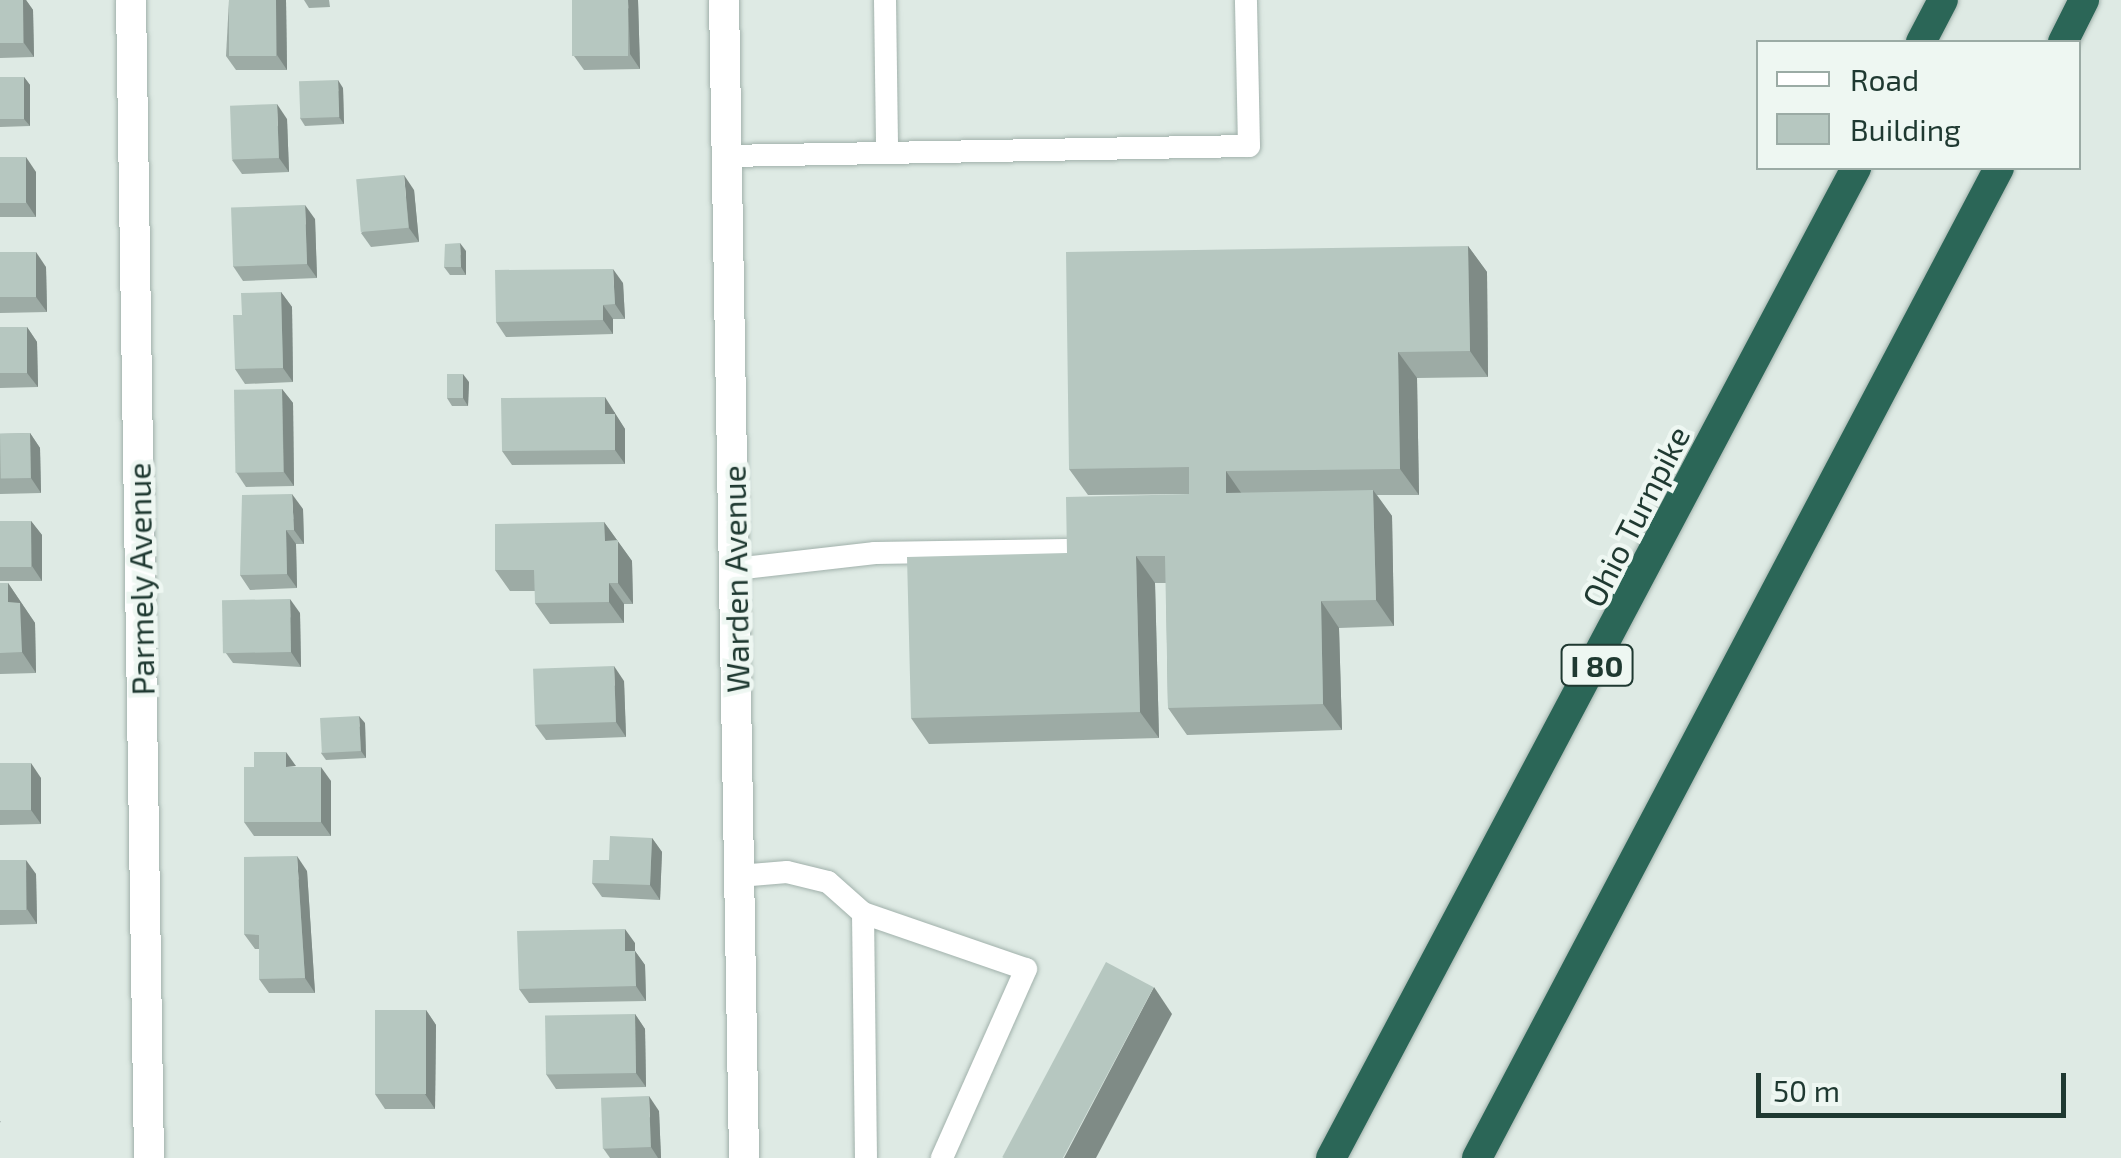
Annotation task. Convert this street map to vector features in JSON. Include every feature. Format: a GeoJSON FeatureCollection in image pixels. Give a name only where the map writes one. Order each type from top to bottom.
{"type":"FeatureCollection","features":[{"type":"Feature","properties":{"kind":"highway"},"geometry":{"type":"LineString","coordinates":[[1922,40],[1943,0]]}},
{"type":"Feature","properties":{"kind":"highway"},"geometry":{"type":"LineString","coordinates":[[2064,40],[2084,0]]}},
{"type":"Feature","properties":{"kind":"highway","name":"Ohio Turnpike"},"geometry":{"type":"LineString","coordinates":[[1331,1158],[1855,170]]}},
{"type":"Feature","properties":{"kind":"highway"},"geometry":{"type":"LineString","coordinates":[[1476,1158],[1997,170]]}},
{"type":"Feature","properties":{"kind":"street","name":"Parmely Avenue"},"geometry":{"type":"LineString","coordinates":[[131,0],[149,1158]]}},
{"type":"Feature","properties":{"kind":"street","name":"Warden Avenue"},"geometry":{"type":"LineString","coordinates":[[724,0],[744,1158]]}},
{"type":"Feature","properties":{"kind":"lane"},"geometry":{"type":"LineString","coordinates":[[885,0],[888,150]]}},
{"type":"Feature","properties":{"kind":"lane"},"geometry":{"type":"LineString","coordinates":[[727,156],[1248,146],[1246,0]]}},
{"type":"Feature","properties":{"kind":"lane"},"geometry":{"type":"LineString","coordinates":[[735,569],[874,553],[1067,550]]}},
{"type":"Feature","properties":{"kind":"lane"},"geometry":{"type":"LineString","coordinates":[[740,876],[788,872],[828,882],[863,913],[1026,969],[942,1158]]}},
{"type":"Feature","properties":{"kind":"lane"},"geometry":{"type":"LineString","coordinates":[[863,913],[866,1158]]}},
{"type":"Feature","properties":{"kind":"building"},"geometry":{"type":"Polygon","coordinates":[[[0,0],[23,0],[23,43],[0,43],[0,0]]]}},
{"type":"Feature","properties":{"kind":"building"},"geometry":{"type":"Polygon","coordinates":[[[229,0],[276,0],[276,56],[229,56],[229,0]]]}},
{"type":"Feature","properties":{"kind":"building"},"geometry":{"type":"Polygon","coordinates":[[[572,0],[628,0],[628,56],[572,56],[572,0]]]}},
{"type":"Feature","properties":{"kind":"building"},"geometry":{"type":"Polygon","coordinates":[[[0,77],[24,77],[24,119],[0,119],[0,77]]]}},
{"type":"Feature","properties":{"kind":"building"},"geometry":{"type":"Polygon","coordinates":[[[338,80],[339,117],[300,118],[299,81],[338,80]]]}},
{"type":"Feature","properties":{"kind":"building"},"geometry":{"type":"Polygon","coordinates":[[[277,104],[279,158],[232,160],[230,106],[277,104]]]}},
{"type":"Feature","properties":{"kind":"building"},"geometry":{"type":"Polygon","coordinates":[[[0,157],[26,157],[26,203],[0,203],[0,157]]]}},
{"type":"Feature","properties":{"kind":"building"},"geometry":{"type":"Polygon","coordinates":[[[404,175],[409,228],[361,232],[356,179],[404,175]]]}},
{"type":"Feature","properties":{"kind":"building"},"geometry":{"type":"Polygon","coordinates":[[[305,205],[307,264],[233,267],[231,208],[305,205]]]}},
{"type":"Feature","properties":{"kind":"building"},"geometry":{"type":"Polygon","coordinates":[[[460,243],[461,267],[444,267],[445,244],[460,243]]]}},
{"type":"Feature","properties":{"kind":"building"},"geometry":{"type":"Polygon","coordinates":[[[1468,246],[1470,351],[1398,352],[1400,469],[1226,471],[1226,493],[1373,490],[1376,600],[1321,601],[1323,704],[1168,708],[1165,556],[1136,556],[1140,712],[911,718],[907,557],[1067,553],[1066,497],[1189,494],[1189,467],[1069,469],[1066,252],[1468,246]]]}},
{"type":"Feature","properties":{"kind":"building"},"geometry":{"type":"Polygon","coordinates":[[[0,252],[36,252],[36,297],[0,297],[0,252]]]}},
{"type":"Feature","properties":{"kind":"building"},"geometry":{"type":"Polygon","coordinates":[[[613,269],[615,304],[603,305],[603,320],[496,322],[495,270],[613,269]]]}},
{"type":"Feature","properties":{"kind":"building"},"geometry":{"type":"Polygon","coordinates":[[[281,292],[283,368],[235,369],[233,315],[242,315],[241,293],[281,292]]]}},
{"type":"Feature","properties":{"kind":"building"},"geometry":{"type":"Polygon","coordinates":[[[0,327],[27,327],[27,373],[0,373],[0,327]]]}},
{"type":"Feature","properties":{"kind":"building"},"geometry":{"type":"Polygon","coordinates":[[[447,374],[463,374],[463,398],[447,398],[447,374]]]}},
{"type":"Feature","properties":{"kind":"building"},"geometry":{"type":"Polygon","coordinates":[[[282,389],[283,472],[235,473],[234,390],[282,389]]]}},
{"type":"Feature","properties":{"kind":"building"},"geometry":{"type":"Polygon","coordinates":[[[605,397],[605,414],[615,414],[615,450],[502,451],[501,398],[605,397]]]}},
{"type":"Feature","properties":{"kind":"building"},"geometry":{"type":"Polygon","coordinates":[[[30,433],[31,478],[1,479],[0,434],[30,433]]]}},
{"type":"Feature","properties":{"kind":"building"},"geometry":{"type":"Polygon","coordinates":[[[292,494],[294,530],[286,530],[287,574],[240,575],[242,495],[292,494]]]}},
{"type":"Feature","properties":{"kind":"building"},"geometry":{"type":"Polygon","coordinates":[[[0,521],[31,521],[31,567],[0,567],[0,521]]]}},
{"type":"Feature","properties":{"kind":"building"},"geometry":{"type":"Polygon","coordinates":[[[604,522],[605,541],[618,540],[618,583],[609,583],[609,602],[535,603],[534,570],[495,570],[495,524],[604,522]]]}},
{"type":"Feature","properties":{"kind":"building"},"geometry":{"type":"Polygon","coordinates":[[[0,583],[8,583],[8,602],[20,603],[22,652],[0,653],[0,583]]]}},
{"type":"Feature","properties":{"kind":"building"},"geometry":{"type":"Polygon","coordinates":[[[290,599],[291,652],[223,653],[222,600],[290,599]]]}},
{"type":"Feature","properties":{"kind":"building"},"geometry":{"type":"Polygon","coordinates":[[[614,666],[616,722],[535,725],[533,669],[614,666]]]}},
{"type":"Feature","properties":{"kind":"building"},"geometry":{"type":"Polygon","coordinates":[[[359,716],[361,751],[322,753],[320,718],[359,716]]]}},
{"type":"Feature","properties":{"kind":"building"},"geometry":{"type":"Polygon","coordinates":[[[254,752],[286,752],[286,767],[321,767],[321,822],[244,822],[244,767],[254,767],[254,752]]]}},
{"type":"Feature","properties":{"kind":"building"},"geometry":{"type":"Polygon","coordinates":[[[0,763],[31,763],[31,810],[0,810],[0,763]]]}},
{"type":"Feature","properties":{"kind":"building"},"geometry":{"type":"Polygon","coordinates":[[[610,836],[652,838],[650,885],[592,883],[593,860],[609,860],[610,836]]]}},
{"type":"Feature","properties":{"kind":"building"},"geometry":{"type":"Polygon","coordinates":[[[297,856],[305,978],[259,979],[259,935],[244,934],[244,857],[297,856]]]}},
{"type":"Feature","properties":{"kind":"building"},"geometry":{"type":"Polygon","coordinates":[[[0,860],[26,860],[26,910],[0,910],[0,860]]]}},
{"type":"Feature","properties":{"kind":"building"},"geometry":{"type":"Polygon","coordinates":[[[625,929],[625,951],[635,951],[636,986],[519,989],[517,931],[625,929]]]}},
{"type":"Feature","properties":{"kind":"building"},"geometry":{"type":"Polygon","coordinates":[[[1106,962],[1154,987],[1063,1158],[1002,1157],[1106,962]]]}},
{"type":"Feature","properties":{"kind":"building"},"geometry":{"type":"Polygon","coordinates":[[[375,1010],[426,1010],[426,1094],[375,1094],[375,1010]]]}},
{"type":"Feature","properties":{"kind":"building"},"geometry":{"type":"Polygon","coordinates":[[[635,1014],[636,1073],[546,1075],[545,1016],[635,1014]]]}},
{"type":"Feature","properties":{"kind":"building"},"geometry":{"type":"Polygon","coordinates":[[[649,1096],[651,1147],[603,1149],[601,1098],[649,1096]]]}}]}
